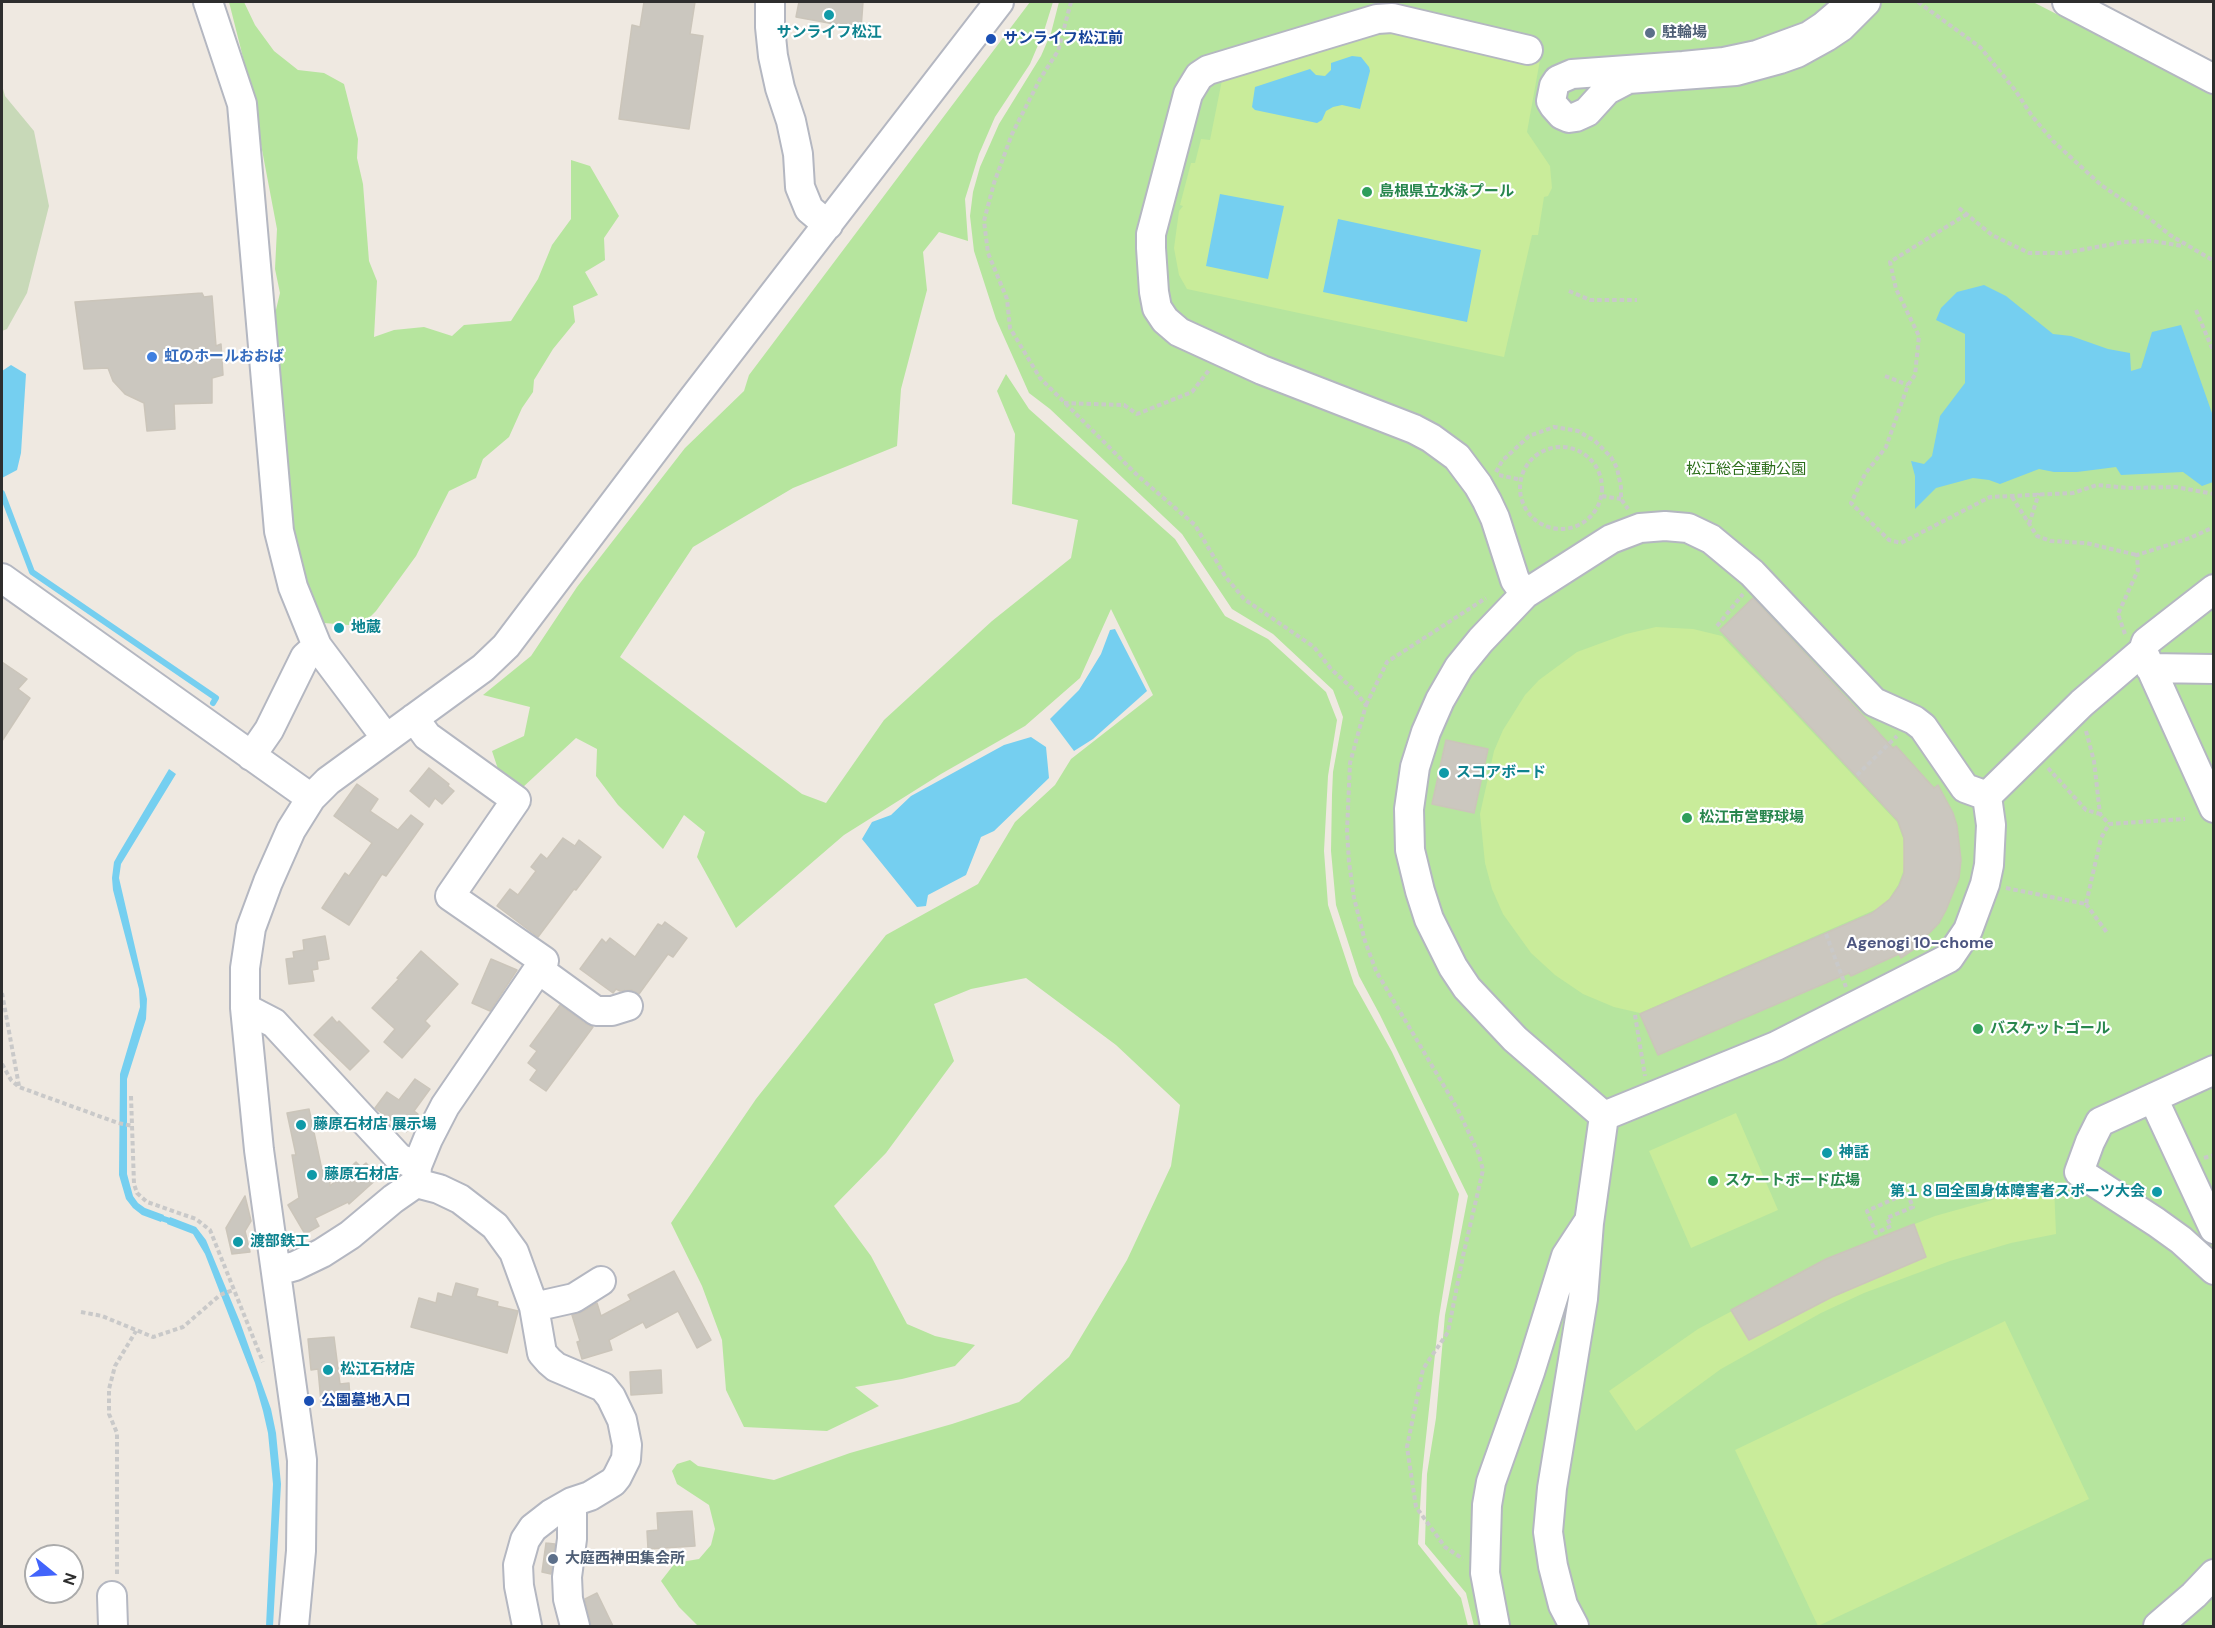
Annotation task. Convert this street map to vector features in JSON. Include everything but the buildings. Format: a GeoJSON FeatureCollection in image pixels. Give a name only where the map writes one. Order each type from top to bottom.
{"type":"FeatureCollection","features":[{"type":"Feature","properties":{"kind":"street"},"geometry":{"type":"LineString","coordinates":[[208,2],[242,105],[279,531],[293,587],[317,646],[386,738]]}},
{"type":"Feature","properties":{"kind":"street"},"geometry":{"type":"LineString","coordinates":[[770,2],[773,57],[798,154],[800,187],[809,209],[828,225]]}},
{"type":"Feature","properties":{"kind":"street"},"geometry":{"type":"LineString","coordinates":[[294,1626],[301,1551],[302,1461],[259,1150],[245,1008],[245,968],[251,928],[268,882],[291,830],[310,798],[328,781],[483,668],[506,646],[999,2]]}},
{"type":"Feature","properties":{"kind":"street"},"geometry":{"type":"LineString","coordinates":[[1852,2],[1809,36],[1757,56],[1683,66],[1572,74],[1558,80],[1554,86],[1551,101],[1562,115],[1569,118],[1576,117],[1587,112],[1607,90],[1628,79],[1736,71],[1780,59],[1797,53],[1826,37],[1866,2]]}},
{"type":"Feature","properties":{"kind":"street"},"geometry":{"type":"LineString","coordinates":[[2067,2],[2214,79]]}},
{"type":"Feature","properties":{"kind":"street"},"geometry":{"type":"LineString","coordinates":[[1520,587],[1487,501],[1467,470],[1445,447],[1414,429],[1222,352],[1179,332],[1165,320],[1157,308],[1154,292],[1151,234],[1188,94],[1199,76],[1208,70],[1385,18],[1528,50]]}},
{"type":"Feature","properties":{"kind":"street"},"geometry":{"type":"LineString","coordinates":[[1604,1116],[1515,1040],[1467,988],[1453,967],[1429,919],[1410,850],[1409,809],[1415,767],[1426,732],[1440,700],[1459,667],[1520,587],[1611,539],[1640,528],[1665,526],[1688,528],[1719,545],[1756,577],[1874,702],[1914,720],[1923,727],[1965,788],[1987,796]]}},
{"type":"Feature","properties":{"kind":"street"},"geometry":{"type":"LineString","coordinates":[[2,578],[310,798]]}},
{"type":"Feature","properties":{"kind":"street"},"geometry":{"type":"LineString","coordinates":[[2214,589],[2146,642],[2147,660],[2214,808]]}},
{"type":"Feature","properties":{"kind":"street"},"geometry":{"type":"LineString","coordinates":[[251,756],[269,730],[305,657],[317,646]]}},
{"type":"Feature","properties":{"kind":"street"},"geometry":{"type":"LineString","coordinates":[[1987,796],[2075,710],[2147,660],[2210,676]]}},
{"type":"Feature","properties":{"kind":"street"},"geometry":{"type":"LineString","coordinates":[[277,1271],[295,1266],[322,1253],[350,1235],[417,1174],[428,1139],[445,1106],[544,961],[450,896],[516,800],[427,736],[414,718]]}},
{"type":"Feature","properties":{"kind":"street"},"geometry":{"type":"LineString","coordinates":[[1604,1116],[1776,1046],[1949,958],[1968,930],[1985,884],[1989,865],[1991,825],[1987,796]]}},
{"type":"Feature","properties":{"kind":"street"},"geometry":{"type":"LineString","coordinates":[[538,969],[596,1011],[603,1012],[628,1006]]}},
{"type":"Feature","properties":{"kind":"street"},"geometry":{"type":"LineString","coordinates":[[245,1008],[274,1023],[399,1158],[417,1174],[459,1199],[495,1226],[514,1252],[529,1288],[542,1353],[556,1367],[608,1390],[622,1420],[626,1459],[617,1478],[590,1496],[572,1502],[533,1528],[525,1540],[518,1565],[519,1586],[527,1626]]}},
{"type":"Feature","properties":{"kind":"street"},"geometry":{"type":"LineString","coordinates":[[2214,1070],[2100,1122],[2079,1172],[2181,1240],[2214,1270]]}},
{"type":"Feature","properties":{"kind":"street"},"geometry":{"type":"LineString","coordinates":[[2153,1098],[2214,1229]]}},
{"type":"Feature","properties":{"kind":"street"},"geometry":{"type":"LineString","coordinates":[[1574,1626],[1563,1605],[1553,1566],[1548,1532],[1552,1488],[1583,1299],[1588,1223],[1604,1116]]}},
{"type":"Feature","properties":{"kind":"street"},"geometry":{"type":"LineString","coordinates":[[1495,1626],[1485,1574],[1487,1505],[1491,1482],[1530,1372],[1566,1256],[1588,1223]]}},
{"type":"Feature","properties":{"kind":"street"},"geometry":{"type":"LineString","coordinates":[[534,1307],[574,1298],[602,1281]]}},
{"type":"Feature","properties":{"kind":"street"},"geometry":{"type":"LineString","coordinates":[[572,1502],[572,1539],[567,1578],[568,1599],[575,1626]]}},
{"type":"Feature","properties":{"kind":"street"},"geometry":{"type":"LineString","coordinates":[[2158,1626],[2214,1574]]}},
{"type":"Feature","properties":{"kind":"street"},"geometry":{"type":"LineString","coordinates":[[112,1596],[114,1626]]}},
{"type":"Feature","properties":{"kind":"path"},"geometry":{"type":"LineString","coordinates":[[1071,2],[1058,51],[1040,79],[1011,134],[984,221],[988,253],[1007,299],[1010,328],[1041,378],[1064,403],[1138,476],[1195,525],[1225,576],[1244,599],[1314,647],[1330,669],[1354,690],[1366,705]]}},
{"type":"Feature","properties":{"kind":"path"},"geometry":{"type":"LineString","coordinates":[[1918,2],[1980,47],[2004,76],[2032,117],[2101,185],[2186,246],[2214,261]]}},
{"type":"Feature","properties":{"kind":"path"},"geometry":{"type":"LineString","coordinates":[[1959,208],[1992,235],[2029,253],[2064,253],[2124,242],[2152,241],[2186,246]]}},
{"type":"Feature","properties":{"kind":"path"},"geometry":{"type":"LineString","coordinates":[[1967,214],[1890,262],[1896,289],[1919,336],[1915,375],[1908,385],[1886,447],[1865,474],[1851,503],[1889,540],[1901,543],[1990,497],[2073,493],[2097,485],[2128,488],[2176,487],[2214,494]]}},
{"type":"Feature","properties":{"kind":"path"},"geometry":{"type":"LineString","coordinates":[[1569,291],[1590,300],[1637,300]]}},
{"type":"Feature","properties":{"kind":"path"},"geometry":{"type":"LineString","coordinates":[[2196,310],[2214,353]]}},
{"type":"Feature","properties":{"kind":"path"},"geometry":{"type":"LineString","coordinates":[[1885,376],[1908,385]]}},
{"type":"Feature","properties":{"kind":"path"},"geometry":{"type":"LineString","coordinates":[[1064,403],[1124,405],[1137,414],[1192,392],[1203,377]]}},
{"type":"Feature","properties":{"kind":"path"},"geometry":{"type":"LineString","coordinates":[[1521,480],[1495,474],[1502,461],[1529,436],[1545,429],[1565,428],[1587,435],[1611,457],[1617,468],[1621,499],[1640,528]]}},
{"type":"Feature","properties":{"kind":"path"},"geometry":{"type":"LineString","coordinates":[[1559,447],[1569,448],[1588,457],[1595,465],[1600,475],[1602,496],[1597,509],[1589,519],[1566,530],[1553,529],[1541,525],[1531,517],[1520,493],[1521,480],[1524,470],[1538,454],[1559,447]]}},
{"type":"Feature","properties":{"kind":"path"},"geometry":{"type":"LineString","coordinates":[[2029,524],[2039,493]]}},
{"type":"Feature","properties":{"kind":"path"},"geometry":{"type":"LineString","coordinates":[[1602,496],[1621,499]]}},
{"type":"Feature","properties":{"kind":"path"},"geometry":{"type":"LineString","coordinates":[[2012,497],[2037,536],[2051,541],[2086,543],[2137,555],[2190,538],[2214,527]]}},
{"type":"Feature","properties":{"kind":"path"},"geometry":{"type":"LineString","coordinates":[[2137,555],[2139,570],[2118,614],[2128,639],[2147,660]]}},
{"type":"Feature","properties":{"kind":"path"},"geometry":{"type":"LineString","coordinates":[[1717,626],[1756,577]]}},
{"type":"Feature","properties":{"kind":"path"},"geometry":{"type":"LineString","coordinates":[[1485,1574],[1445,1546],[1416,1507],[1407,1447],[1423,1369],[1448,1332],[1483,1170],[1478,1152],[1457,1107],[1376,971],[1365,941],[1354,898],[1347,831],[1350,763],[1366,705],[1386,662],[1520,587]]}},
{"type":"Feature","properties":{"kind":"path"},"geometry":{"type":"LineString","coordinates":[[2075,710],[2090,746],[2100,814]]}},
{"type":"Feature","properties":{"kind":"path"},"geometry":{"type":"LineString","coordinates":[[1857,775],[1914,720]]}},
{"type":"Feature","properties":{"kind":"path"},"geometry":{"type":"LineString","coordinates":[[2033,750],[2086,810],[2100,814],[2109,824]]}},
{"type":"Feature","properties":{"kind":"path"},"geometry":{"type":"LineString","coordinates":[[2109,824],[2185,819]]}},
{"type":"Feature","properties":{"kind":"path"},"geometry":{"type":"LineString","coordinates":[[2086,904],[2101,838],[2109,824]]}},
{"type":"Feature","properties":{"kind":"path"},"geometry":{"type":"LineString","coordinates":[[1985,884],[2086,904],[2108,934]]}},
{"type":"Feature","properties":{"kind":"path"},"geometry":{"type":"LineString","coordinates":[[1826,934],[1854,1007]]}},
{"type":"Feature","properties":{"kind":"path"},"geometry":{"type":"LineString","coordinates":[[2,993],[19,1087]]}},
{"type":"Feature","properties":{"kind":"path"},"geometry":{"type":"LineString","coordinates":[[1635,1014],[1649,1098]]}},
{"type":"Feature","properties":{"kind":"path"},"geometry":{"type":"LineString","coordinates":[[2,1064],[11,1080],[19,1087],[131,1126]]}},
{"type":"Feature","properties":{"kind":"path"},"geometry":{"type":"LineString","coordinates":[[132,1096],[131,1126],[134,1184],[137,1193],[147,1202],[196,1219],[210,1230],[231,1290],[267,1371]]}},
{"type":"Feature","properties":{"kind":"path"},"geometry":{"type":"LineString","coordinates":[[1907,1193],[1913,1207],[1887,1218],[1891,1226],[1876,1233],[1867,1211],[1907,1193]]}},
{"type":"Feature","properties":{"kind":"path"},"geometry":{"type":"LineString","coordinates":[[81,1312],[102,1316],[153,1337],[183,1327],[220,1295],[231,1290]]}},
{"type":"Feature","properties":{"kind":"path"},"geometry":{"type":"LineString","coordinates":[[112,1596],[117,1574],[117,1433],[109,1414],[109,1389],[115,1366],[136,1331]]}},
{"type":"Feature","properties":{"kind":"green space"},"geometry":{"type":"Polygon","coordinates":[[[229,2],[244,2],[255,25],[274,51],[298,70],[324,73],[344,84],[358,139],[357,158],[363,184],[369,261],[377,281],[374,337],[394,330],[424,327],[452,336],[464,325],[511,321],[538,279],[552,245],[571,219],[571,160],[590,166],[619,216],[604,238],[605,260],[585,272],[598,295],[573,306],[575,322],[553,349],[534,380],[533,392],[522,408],[509,437],[483,459],[476,478],[449,491],[416,556],[376,611],[361,626],[324,623],[312,602],[285,526],[274,318],[280,293],[275,269],[277,229],[249,81],[229,2]]]}},
{"type":"Feature","properties":{"kind":"green space"},"geometry":{"type":"Polygon","coordinates":[[[1030,2],[1053,2],[1030,64],[995,117],[979,154],[965,199],[968,241],[939,232],[923,252],[927,290],[901,389],[897,446],[793,488],[693,547],[620,657],[802,794],[826,803],[884,720],[992,621],[1071,558],[1078,520],[1012,504],[1015,434],[997,391],[1006,374],[1029,409],[1175,539],[1225,616],[1268,639],[1326,692],[1337,720],[1328,776],[1324,851],[1328,905],[1354,984],[1392,1052],[1459,1194],[1439,1317],[1422,1474],[1418,1544],[1461,1598],[1468,1626],[698,1626],[679,1607],[661,1581],[675,1563],[699,1559],[711,1545],[715,1529],[709,1505],[677,1484],[672,1471],[677,1464],[690,1460],[698,1466],[774,1480],[850,1453],[1019,1402],[1069,1357],[1127,1260],[1171,1166],[1180,1105],[1116,1045],[1026,978],[971,989],[934,1004],[954,1061],[886,1153],[834,1206],[871,1256],[907,1324],[935,1336],[975,1345],[955,1366],[902,1379],[855,1387],[879,1406],[827,1431],[744,1427],[726,1390],[722,1340],[702,1286],[671,1223],[756,1099],[886,935],[978,884],[1015,822],[1055,785],[1071,759],[1153,695],[1111,609],[1080,678],[1025,726],[941,774],[844,835],[736,928],[697,857],[705,832],[684,815],[663,849],[618,805],[596,776],[597,749],[576,738],[522,788],[498,769],[492,751],[524,736],[530,707],[483,695],[531,656],[577,587],[685,448],[744,391],[749,375],[1030,2]]]}},
{"type":"Feature","properties":{"kind":"green space","name":"松江総合運動公園"},"geometry":{"type":"Polygon","coordinates":[[[1059,2],[2033,2],[2213,94],[2213,1626],[1474,1626],[1466,1593],[1425,1544],[1427,1474],[1436,1418],[1445,1315],[1468,1196],[1359,976],[1336,905],[1331,851],[1332,795],[1333,772],[1343,717],[1333,690],[1273,634],[1232,609],[1182,534],[1050,409],[1029,393],[996,319],[974,251],[970,216],[973,192],[980,167],[999,124],[1041,56],[1051,33],[1059,2]]]}},
{"type":"Feature","properties":{"kind":"green space","name":"島根県立水泳プール"},"geometry":{"type":"Polygon","coordinates":[[[1388,26],[1540,60],[1527,132],[1550,166],[1552,188],[1548,196],[1544,197],[1538,235],[1532,235],[1504,357],[1187,289],[1179,275],[1174,248],[1179,211],[1183,206],[1180,205],[1191,163],[1195,163],[1201,139],[1210,140],[1222,80],[1388,26]]]}},
{"type":"Feature","properties":{"kind":"green space"},"geometry":{"type":"Polygon","coordinates":[[[2,85],[5,96],[34,131],[49,206],[27,293],[7,329],[2,331],[2,85]]]}},
{"type":"Feature","properties":{"kind":"green space","name":"松江市営野球場"},"geometry":{"type":"Polygon","coordinates":[[[1656,627],[1693,629],[1722,636],[1897,822],[1903,838],[1905,857],[1898,885],[1889,899],[1879,908],[1640,1013],[1614,1007],[1583,994],[1555,975],[1531,953],[1503,914],[1492,889],[1485,863],[1480,814],[1494,751],[1503,730],[1525,695],[1539,680],[1577,652],[1626,634],[1656,627]]]}},
{"type":"Feature","properties":{"kind":"green space","name":"スケートボード広場"},"geometry":{"type":"Polygon","coordinates":[[[1736,1113],[1778,1210],[1691,1248],[1649,1151],[1736,1113]]]}},
{"type":"Feature","properties":{"kind":"green space"},"geometry":{"type":"Polygon","coordinates":[[[2054,1185],[2056,1234],[2011,1243],[1950,1261],[1864,1293],[1821,1313],[1721,1369],[1636,1431],[1609,1391],[1698,1329],[1802,1274],[1935,1216],[2054,1185]]]}},
{"type":"Feature","properties":{"kind":"green space"},"geometry":{"type":"Polygon","coordinates":[[[2005,1321],[2089,1499],[1818,1626],[1735,1450],[2005,1321]]]}},
{"type":"Feature","properties":{"kind":"water"},"geometry":{"type":"Polygon","coordinates":[[[1352,56],[1361,57],[1370,71],[1360,109],[1342,105],[1333,107],[1326,111],[1322,120],[1317,123],[1255,110],[1252,107],[1255,87],[1310,69],[1316,75],[1325,76],[1331,70],[1331,63],[1352,56]]]}},
{"type":"Feature","properties":{"kind":"water"},"geometry":{"type":"Polygon","coordinates":[[[1220,194],[1284,206],[1268,279],[1206,266],[1220,194]]]}},
{"type":"Feature","properties":{"kind":"water"},"geometry":{"type":"Polygon","coordinates":[[[1338,219],[1481,250],[1467,322],[1323,292],[1338,219]]]}},
{"type":"Feature","properties":{"kind":"water"},"geometry":{"type":"Polygon","coordinates":[[[1984,285],[2006,296],[2053,334],[2071,336],[2108,349],[2130,353],[2131,371],[2141,368],[2152,332],[2181,325],[2213,416],[2213,482],[2202,486],[2183,472],[2121,475],[2116,467],[2077,472],[2054,472],[2039,469],[2000,484],[1973,478],[1936,488],[1915,509],[1915,476],[1911,461],[1924,464],[1932,456],[1940,416],[1965,383],[1965,334],[1936,320],[1941,308],[1957,292],[1984,285]]]}},
{"type":"Feature","properties":{"kind":"water"},"geometry":{"type":"Polygon","coordinates":[[[11,365],[26,374],[21,453],[17,470],[2,478],[2,371],[11,365]]]}},
{"type":"Feature","properties":{"kind":"water"},"geometry":{"type":"Polygon","coordinates":[[[1115,629],[1147,691],[1093,739],[1074,751],[1050,719],[1079,690],[1101,654],[1110,630],[1115,629]]]}},
{"type":"Feature","properties":{"kind":"water"},"geometry":{"type":"Polygon","coordinates":[[[1031,737],[1046,747],[1049,778],[994,831],[981,837],[966,875],[928,895],[926,906],[917,907],[862,839],[872,822],[891,815],[911,796],[1004,745],[1031,737]]]}},
{"type":"Feature","properties":{"kind":"water"},"geometry":{"type":"Polygon","coordinates":[[[169,769],[176,774],[121,864],[119,878],[147,999],[146,1019],[127,1079],[127,1174],[133,1196],[145,1208],[164,1215],[161,1222],[142,1215],[133,1208],[126,1199],[119,1175],[120,1074],[140,1007],[139,989],[113,890],[112,878],[114,862],[169,769]]]}},
{"type":"Feature","properties":{"kind":"water"},"geometry":{"type":"Polygon","coordinates":[[[170,1217],[196,1227],[206,1240],[240,1322],[271,1409],[281,1484],[273,1626],[266,1626],[273,1484],[268,1433],[263,1411],[255,1383],[205,1254],[193,1234],[167,1224],[170,1217]]]}},
{"type":"Feature","properties":{"kind":"waterway"},"geometry":{"type":"LineString","coordinates":[[2,493],[32,572],[216,698],[213,703]]}},
{"type":"Feature","properties":{"kind":"waterway"},"geometry":{"type":"LineString","coordinates":[[155,1216],[176,1223]]}},
{"type":"Feature","properties":{"kind":"place","name":"サンライフ松江"},"geometry":{"type":"Point","coordinates":[829,15]}},
{"type":"Feature","properties":{"kind":"place","name":"駐輪場"},"geometry":{"type":"Point","coordinates":[1650,33]}},
{"type":"Feature","properties":{"kind":"place","name":"サンライフ松江前"},"geometry":{"type":"Point","coordinates":[991,39]}},
{"type":"Feature","properties":{"kind":"place","name":"島根県立水泳プール"},"geometry":{"type":"Point","coordinates":[1367,192]}},
{"type":"Feature","properties":{"kind":"place","name":"虹のホールおおば"},"geometry":{"type":"Point","coordinates":[152,357]}},
{"type":"Feature","properties":{"kind":"place","name":"地蔵"},"geometry":{"type":"Point","coordinates":[339,628]}},
{"type":"Feature","properties":{"kind":"place","name":"スコアボード"},"geometry":{"type":"Point","coordinates":[1444,773]}},
{"type":"Feature","properties":{"kind":"place","name":"松江市営野球場"},"geometry":{"type":"Point","coordinates":[1687,818]}},
{"type":"Feature","properties":{"kind":"place","name":"バスケットゴール"},"geometry":{"type":"Point","coordinates":[1978,1029]}},
{"type":"Feature","properties":{"kind":"place","name":"藤原石材店 展示場"},"geometry":{"type":"Point","coordinates":[301,1125]}},
{"type":"Feature","properties":{"kind":"place","name":"神話"},"geometry":{"type":"Point","coordinates":[1827,1153]}},
{"type":"Feature","properties":{"kind":"place","name":"藤原石材店"},"geometry":{"type":"Point","coordinates":[312,1175]}},
{"type":"Feature","properties":{"kind":"place","name":"スケートボード広場"},"geometry":{"type":"Point","coordinates":[1713,1181]}},
{"type":"Feature","properties":{"kind":"place","name":"第１８回全国身体障害者スポーツ大会"},"geometry":{"type":"Point","coordinates":[2157,1192]}},
{"type":"Feature","properties":{"kind":"place","name":"渡部鉄工"},"geometry":{"type":"Point","coordinates":[238,1242]}},
{"type":"Feature","properties":{"kind":"place","name":"松江石材店"},"geometry":{"type":"Point","coordinates":[328,1370]}},
{"type":"Feature","properties":{"kind":"place","name":"公園墓地入口"},"geometry":{"type":"Point","coordinates":[309,1401]}},
{"type":"Feature","properties":{"kind":"place","name":"大庭西神田集会所"},"geometry":{"type":"Point","coordinates":[553,1559]}},
{"type":"Feature","properties":{"kind":"district","name":"Agenogi 10-chome"},"geometry":{"type":"Point","coordinates":[1920,944]}}]}
